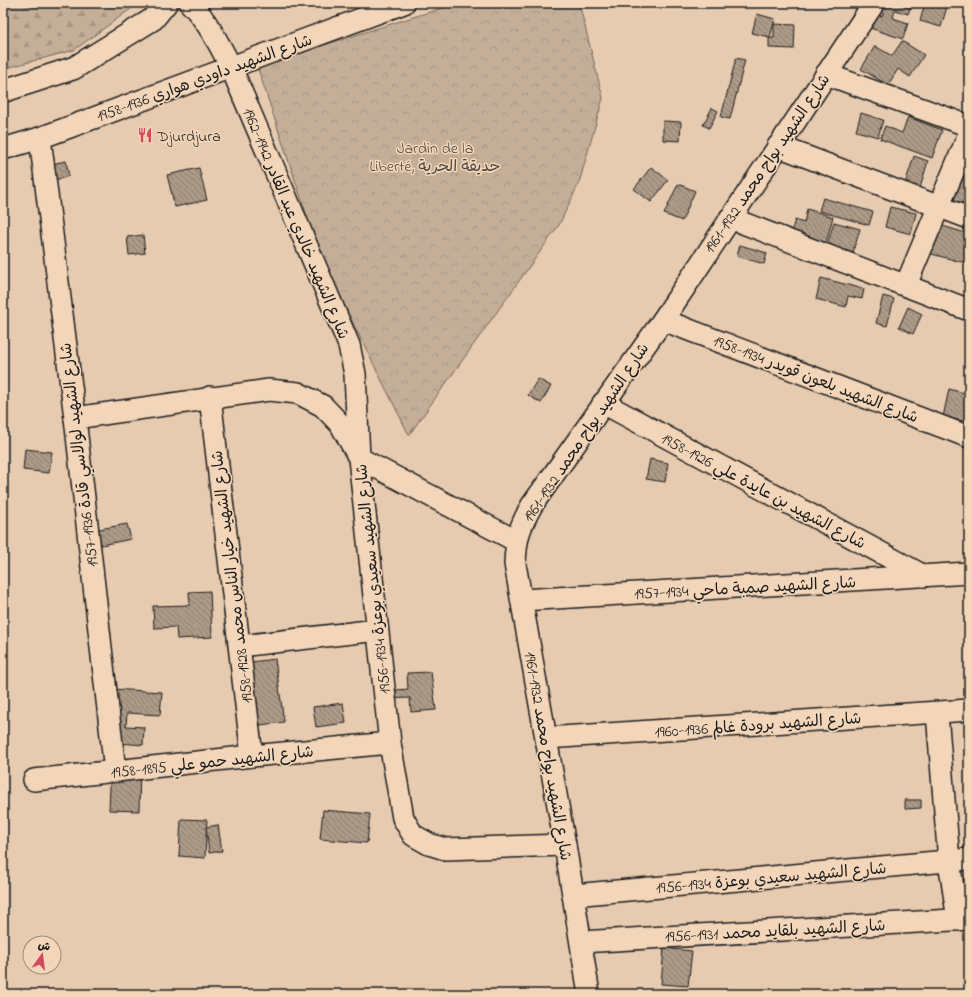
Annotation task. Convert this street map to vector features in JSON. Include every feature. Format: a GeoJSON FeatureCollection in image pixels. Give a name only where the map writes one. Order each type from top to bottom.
{"type":"FeatureCollection","features":[{"type":"Feature","properties":{"kind":"main road"},"geometry":{"type":"LineString","coordinates":[[3,91],[74,68],[153,19],[166,3]]}},
{"type":"Feature","properties":{"kind":"street","name":"شارع الشهيد خالدي عبد القادر 1942-1962"},"geometry":{"type":"LineString","coordinates":[[190,3],[196,8],[217,41],[231,67],[349,345],[356,374],[359,458]]}},
{"type":"Feature","properties":{"kind":"street","name":"شارع الشهيد داودي هواري 1936-1958"},"geometry":{"type":"LineString","coordinates":[[3,149],[40,138],[404,3]]}},
{"type":"Feature","properties":{"kind":"street","name":"شارع الشهيد بواح محمد 1932-1961"},"geometry":{"type":"LineString","coordinates":[[589,994],[565,845],[515,564],[516,542],[522,522],[532,505],[662,320],[874,3]]}},
{"type":"Feature","properties":{"kind":"street"},"geometry":{"type":"LineString","coordinates":[[826,74],[969,126]]}},
{"type":"Feature","properties":{"kind":"street"},"geometry":{"type":"LineString","coordinates":[[906,285],[969,134]]}},
{"type":"Feature","properties":{"kind":"street","name":"شارع الشهيد لوالاسي قادة 1936-1957"},"geometry":{"type":"LineString","coordinates":[[40,138],[75,418],[115,771]]}},
{"type":"Feature","properties":{"kind":"street"},"geometry":{"type":"LineString","coordinates":[[778,146],[969,218]]}},
{"type":"Feature","properties":{"kind":"street"},"geometry":{"type":"LineString","coordinates":[[730,218],[969,310]]}},
{"type":"Feature","properties":{"kind":"street","name":"شارع الشهيد بلعون قويدر 1934-1958"},"geometry":{"type":"LineString","coordinates":[[662,320],[969,437]]}},
{"type":"Feature","properties":{"kind":"street","name":"شارع الشهيد سعيدي بوعزة 1934-1956"},"geometry":{"type":"LineString","coordinates":[[75,418],[269,390],[298,393],[323,406],[341,424],[359,458],[390,743],[403,818],[413,835],[429,844],[445,849],[565,845]]}},
{"type":"Feature","properties":{"kind":"street","name":"شارع الشهيد خيار الناس محمد 1928-1958"},"geometry":{"type":"LineString","coordinates":[[210,398],[252,756]]}},
{"type":"Feature","properties":{"kind":"street","name":"شارع الشهيد بن عايدة علي 1926-1958"},"geometry":{"type":"LineString","coordinates":[[603,403],[924,576]]}},
{"type":"Feature","properties":{"kind":"street"},"geometry":{"type":"LineString","coordinates":[[359,458],[516,542]]}},
{"type":"Feature","properties":{"kind":"street","name":"شارع الشهيد صمبة ماحي 1934-1957"},"geometry":{"type":"LineString","coordinates":[[522,600],[924,576],[968,571]]}},
{"type":"Feature","properties":{"kind":"street"},"geometry":{"type":"LineString","coordinates":[[240,646],[378,630]]}},
{"type":"Feature","properties":{"kind":"street","name":"شارع الشهيد برودة غالم 1936-1960"},"geometry":{"type":"LineString","coordinates":[[546,738],[969,710]]}},
{"type":"Feature","properties":{"kind":"street"},"geometry":{"type":"LineString","coordinates":[[937,713],[949,861],[963,919]]}},
{"type":"Feature","properties":{"kind":"street","name":"شارع الشهيد حمو علي 1895-1958"},"geometry":{"type":"LineString","coordinates":[[34,780],[252,756],[390,743]]}},
{"type":"Feature","properties":{"kind":"street","name":"شارع الشهيد سعيدي بوعزة 1934-1956"},"geometry":{"type":"LineString","coordinates":[[573,895],[969,859]]}},
{"type":"Feature","properties":{"kind":"street","name":"شارع الشهيد بلقايد محمد 1931-1956"},"geometry":{"type":"LineString","coordinates":[[581,942],[963,919]]}},
{"type":"Feature","properties":{"kind":"green space"},"geometry":{"type":"Polygon","coordinates":[[[3,3],[139,3],[74,50],[3,69],[3,3]]]}},
{"type":"Feature","properties":{"kind":"green space","name":"Jardin de la Liberté, حديقة الحرية"},"geometry":{"type":"Polygon","coordinates":[[[458,3],[579,3],[603,98],[579,183],[559,225],[409,435],[322,261],[257,66],[458,3]]]}},
{"type":"Feature","properties":{"kind":"building"},"geometry":{"type":"Polygon","coordinates":[[[760,3],[768,3],[767,7],[759,5],[760,3]]]}},
{"type":"Feature","properties":{"kind":"building"},"geometry":{"type":"Polygon","coordinates":[[[886,3],[912,3],[908,14],[895,10],[893,18],[908,23],[903,39],[867,27],[872,12],[882,16],[886,3]]]}},
{"type":"Feature","properties":{"kind":"building"},"geometry":{"type":"Polygon","coordinates":[[[925,3],[948,3],[941,27],[920,21],[925,3]]]}},
{"type":"Feature","properties":{"kind":"building"},"geometry":{"type":"Polygon","coordinates":[[[757,14],[775,19],[770,37],[752,33],[757,14]]]}},
{"type":"Feature","properties":{"kind":"building"},"geometry":{"type":"Polygon","coordinates":[[[774,24],[795,25],[794,49],[769,48],[769,38],[774,38],[774,24]]]}},
{"type":"Feature","properties":{"kind":"building"},"geometry":{"type":"Polygon","coordinates":[[[902,41],[924,55],[910,77],[898,69],[888,85],[861,69],[875,46],[892,56],[902,41]]]}},
{"type":"Feature","properties":{"kind":"building"},"geometry":{"type":"Polygon","coordinates":[[[736,58],[745,60],[730,119],[721,117],[736,58]]]}},
{"type":"Feature","properties":{"kind":"building"},"geometry":{"type":"Polygon","coordinates":[[[712,108],[718,111],[709,128],[703,125],[712,108]]]}},
{"type":"Feature","properties":{"kind":"building"},"geometry":{"type":"Polygon","coordinates":[[[861,113],[883,120],[878,137],[856,131],[861,113]]]}},
{"type":"Feature","properties":{"kind":"building"},"geometry":{"type":"Polygon","coordinates":[[[908,117],[942,130],[932,158],[880,139],[885,126],[902,133],[908,117]]]}},
{"type":"Feature","properties":{"kind":"building"},"geometry":{"type":"Polygon","coordinates":[[[663,121],[681,122],[680,141],[663,140],[663,121]]]}},
{"type":"Feature","properties":{"kind":"building"},"geometry":{"type":"Polygon","coordinates":[[[914,156],[928,161],[920,188],[905,184],[914,156]]]}},
{"type":"Feature","properties":{"kind":"building"},"geometry":{"type":"Polygon","coordinates":[[[66,161],[69,176],[55,180],[51,164],[66,161]]]}},
{"type":"Feature","properties":{"kind":"building"},"geometry":{"type":"Polygon","coordinates":[[[651,167],[668,180],[651,202],[634,189],[651,167]]]}},
{"type":"Feature","properties":{"kind":"building"},"geometry":{"type":"Polygon","coordinates":[[[959,167],[969,170],[969,204],[950,200],[959,167]]]}},
{"type":"Feature","properties":{"kind":"building"},"geometry":{"type":"Polygon","coordinates":[[[199,168],[207,200],[175,207],[167,175],[199,168]]]}},
{"type":"Feature","properties":{"kind":"building"},"geometry":{"type":"Polygon","coordinates":[[[678,184],[695,191],[682,221],[664,214],[678,184]]]}},
{"type":"Feature","properties":{"kind":"building"},"geometry":{"type":"Polygon","coordinates":[[[823,198],[873,212],[869,225],[819,211],[823,198]]]}},
{"type":"Feature","properties":{"kind":"building"},"geometry":{"type":"Polygon","coordinates":[[[890,207],[916,213],[911,234],[885,227],[890,207]]]}},
{"type":"Feature","properties":{"kind":"building"},"geometry":{"type":"Polygon","coordinates":[[[807,209],[833,217],[825,246],[790,236],[795,220],[804,223],[807,209]]]}},
{"type":"Feature","properties":{"kind":"building"},"geometry":{"type":"Polygon","coordinates":[[[834,222],[860,229],[852,256],[826,249],[834,222]]]}},
{"type":"Feature","properties":{"kind":"building"},"geometry":{"type":"Polygon","coordinates":[[[936,224],[969,234],[969,264],[928,253],[936,224]]]}},
{"type":"Feature","properties":{"kind":"building"},"geometry":{"type":"Polygon","coordinates":[[[143,235],[145,253],[129,255],[127,237],[143,235]]]}},
{"type":"Feature","properties":{"kind":"building"},"geometry":{"type":"Polygon","coordinates":[[[740,245],[767,253],[764,264],[737,256],[740,245]]]}},
{"type":"Feature","properties":{"kind":"building"},"geometry":{"type":"Polygon","coordinates":[[[821,278],[864,289],[862,299],[848,296],[846,307],[816,299],[821,278]]]}},
{"type":"Feature","properties":{"kind":"building"},"geometry":{"type":"Polygon","coordinates":[[[883,296],[894,299],[887,326],[876,323],[883,296]]]}},
{"type":"Feature","properties":{"kind":"building"},"geometry":{"type":"Polygon","coordinates":[[[908,307],[922,314],[913,334],[899,327],[908,307]]]}},
{"type":"Feature","properties":{"kind":"building"},"geometry":{"type":"Polygon","coordinates":[[[538,379],[551,386],[541,403],[528,395],[538,379]]]}},
{"type":"Feature","properties":{"kind":"building"},"geometry":{"type":"Polygon","coordinates":[[[967,379],[969,379],[969,422],[943,417],[949,389],[964,393],[967,379]]]}},
{"type":"Feature","properties":{"kind":"building"},"geometry":{"type":"Polygon","coordinates":[[[25,449],[52,452],[49,473],[23,470],[25,449]]]}},
{"type":"Feature","properties":{"kind":"building"},"geometry":{"type":"Polygon","coordinates":[[[650,459],[668,463],[665,482],[646,479],[650,459]]]}},
{"type":"Feature","properties":{"kind":"building"},"geometry":{"type":"Polygon","coordinates":[[[127,524],[131,539],[87,548],[83,532],[127,524]]]}},
{"type":"Feature","properties":{"kind":"building"},"geometry":{"type":"Polygon","coordinates":[[[210,591],[212,637],[177,639],[176,627],[154,628],[153,606],[190,605],[189,592],[210,591]]]}},
{"type":"Feature","properties":{"kind":"building"},"geometry":{"type":"Polygon","coordinates":[[[275,659],[284,722],[252,726],[243,663],[275,659]]]}},
{"type":"Feature","properties":{"kind":"building"},"geometry":{"type":"Polygon","coordinates":[[[431,672],[436,710],[411,712],[410,698],[383,699],[383,691],[408,689],[407,673],[431,672]]]}},
{"type":"Feature","properties":{"kind":"building"},"geometry":{"type":"Polygon","coordinates":[[[112,689],[162,692],[160,715],[127,713],[126,726],[144,727],[143,745],[108,742],[112,689]]]}},
{"type":"Feature","properties":{"kind":"building"},"geometry":{"type":"Polygon","coordinates":[[[343,703],[346,723],[316,727],[313,707],[343,703]]]}},
{"type":"Feature","properties":{"kind":"building"},"geometry":{"type":"Polygon","coordinates":[[[111,763],[140,764],[139,811],[109,810],[111,763]]]}},
{"type":"Feature","properties":{"kind":"building"},"geometry":{"type":"Polygon","coordinates":[[[905,800],[921,800],[921,808],[905,809],[905,800]]]}},
{"type":"Feature","properties":{"kind":"building"},"geometry":{"type":"Polygon","coordinates":[[[323,810],[370,814],[367,843],[320,839],[323,810]]]}},
{"type":"Feature","properties":{"kind":"building"},"geometry":{"type":"Polygon","coordinates":[[[181,819],[207,820],[205,858],[179,856],[181,819]]]}},
{"type":"Feature","properties":{"kind":"building"},"geometry":{"type":"Polygon","coordinates":[[[218,825],[222,851],[209,853],[206,827],[218,825]]]}},
{"type":"Feature","properties":{"kind":"building"},"geometry":{"type":"Polygon","coordinates":[[[664,948],[692,951],[688,986],[661,984],[664,948]]]}},
{"type":"Feature","properties":{"kind":"place","name":"Djurdjura"},"geometry":{"type":"Point","coordinates":[145,135]}}]}
